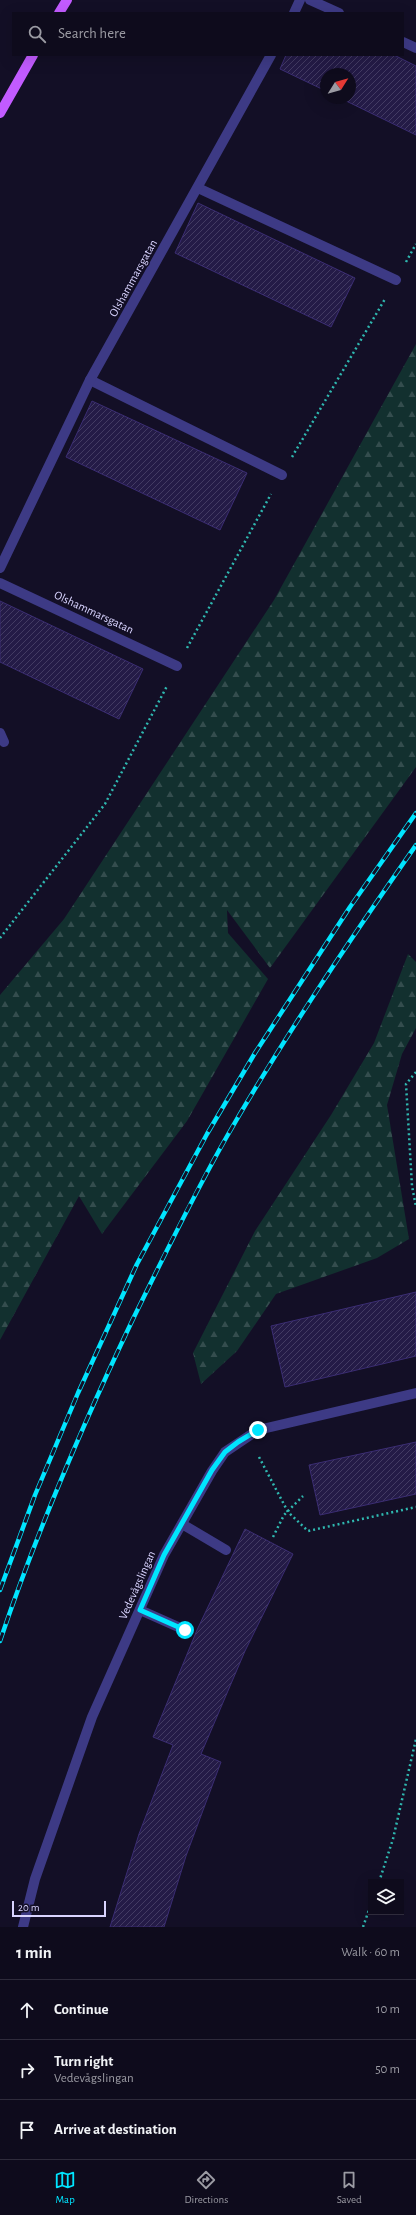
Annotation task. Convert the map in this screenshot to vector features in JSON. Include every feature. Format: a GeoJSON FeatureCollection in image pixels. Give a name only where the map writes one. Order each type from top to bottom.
{"type":"FeatureCollection","features":[{"type":"Feature","properties":{"kind":"main road"},"geometry":{"type":"LineString","coordinates":[[60,12],[67,0]]}},
{"type":"Feature","properties":{"kind":"main road"},"geometry":{"type":"LineString","coordinates":[[0,113],[32,56]]}},
{"type":"Feature","properties":{"kind":"street"},"geometry":{"type":"LineString","coordinates":[[294,12],[300,0]]}},
{"type":"Feature","properties":{"kind":"street"},"geometry":{"type":"LineString","coordinates":[[310,0],[337,12]]}},
{"type":"Feature","properties":{"kind":"street"},"geometry":{"type":"LineString","coordinates":[[404,42],[416,48]]}},
{"type":"Feature","properties":{"kind":"street","name":"Olshammarsgatan"},"geometry":{"type":"LineString","coordinates":[[0,568],[90,380],[270,56]]}},
{"type":"Feature","properties":{"kind":"street"},"geometry":{"type":"LineString","coordinates":[[198,188],[396,280]]}},
{"type":"Feature","properties":{"kind":"street"},"geometry":{"type":"LineString","coordinates":[[90,380],[282,475]]}},
{"type":"Feature","properties":{"kind":"street","name":"Olshammarsgatan"},"geometry":{"type":"LineString","coordinates":[[0,583],[177,666]]}},
{"type":"Feature","properties":{"kind":"street","name":"Vedevågslingan"},"geometry":{"type":"LineString","coordinates":[[23,1927],[35,1879],[92,1717],[164,1555],[212,1470],[225,1452],[258,1430],[416,1393]]}},
{"type":"Feature","properties":{"kind":"street"},"geometry":{"type":"LineString","coordinates":[[182,1524],[226,1550]]}},
{"type":"Feature","properties":{"kind":"street"},"geometry":{"type":"LineString","coordinates":[[140,1610],[185,1630]]}},
{"type":"Feature","properties":{"kind":"path"},"geometry":{"type":"LineString","coordinates":[[0,938],[105,804],[177,666],[282,475],[416,244]]}},
{"type":"Feature","properties":{"kind":"path"},"geometry":{"type":"LineString","coordinates":[[416,1072],[406,1084],[412,1186],[416,1208]]}},
{"type":"Feature","properties":{"kind":"path"},"geometry":{"type":"LineString","coordinates":[[258,1457],[288,1512],[308,1532],[416,1507]]}},
{"type":"Feature","properties":{"kind":"path"},"geometry":{"type":"LineString","coordinates":[[273,1537],[288,1512],[303,1496]]}},
{"type":"Feature","properties":{"kind":"path"},"geometry":{"type":"LineString","coordinates":[[380,1879],[393,1839],[416,1739]]}},
{"type":"Feature","properties":{"kind":"path"},"geometry":{"type":"LineString","coordinates":[[363,1927],[368,1913]]}},
{"type":"Feature","properties":{"kind":"green space"},"geometry":{"type":"Polygon","coordinates":[[[416,344],[416,767],[270,968],[227,910],[228,933],[268,979],[187,1121],[102,1234],[79,1196],[0,1340],[0,995],[64,919],[274,600],[416,344]]]}},
{"type":"Feature","properties":{"kind":"green space"},"geometry":{"type":"Polygon","coordinates":[[[408,954],[416,962],[416,1028],[402,1054],[387,1105],[409,1239],[377,1258],[276,1294],[237,1351],[201,1384],[193,1353],[255,1231],[331,1115],[374,1043],[408,954]]]}},
{"type":"Feature","properties":{"kind":"building"},"geometry":{"type":"Polygon","coordinates":[[[286,56],[396,56],[416,66],[416,135],[352,104],[356,104],[356,68],[320,68],[320,88],[280,69],[286,56]]]}},
{"type":"Feature","properties":{"kind":"building"},"geometry":{"type":"Polygon","coordinates":[[[198,203],[355,278],[331,327],[175,253],[198,203]]]}},
{"type":"Feature","properties":{"kind":"building"},"geometry":{"type":"Polygon","coordinates":[[[92,401],[247,473],[220,530],[66,457],[92,401]]]}},
{"type":"Feature","properties":{"kind":"building"},"geometry":{"type":"Polygon","coordinates":[[[0,601],[143,669],[119,719],[0,662],[0,601]]]}},
{"type":"Feature","properties":{"kind":"building"},"geometry":{"type":"Polygon","coordinates":[[[416,1292],[416,1356],[285,1387],[271,1326],[416,1292]]]}},
{"type":"Feature","properties":{"kind":"building"},"geometry":{"type":"Polygon","coordinates":[[[416,1442],[416,1494],[320,1515],[309,1465],[416,1442]]]}},
{"type":"Feature","properties":{"kind":"building"},"geometry":{"type":"Polygon","coordinates":[[[245,1529],[293,1554],[245,1651],[201,1754],[221,1762],[186,1856],[164,1927],[110,1927],[139,1834],[173,1745],[153,1737],[197,1630],[245,1529]]]}},
{"type":"Feature","properties":{"kind":"railway"},"geometry":{"type":"LineString","coordinates":[[0,1590],[35,1495],[78,1393],[137,1264],[207,1134],[255,1053],[350,907],[416,813]]}},
{"type":"Feature","properties":{"kind":"railway"},"geometry":{"type":"LineString","coordinates":[[0,1641],[45,1518],[96,1398],[133,1319],[190,1205],[248,1100],[294,1026],[416,845]]}},
{"type":"Feature","properties":{"kind":"route"},"geometry":{"type":"LineString","coordinates":[[185,1630],[140,1610],[164,1555],[212,1470],[225,1452],[258,1430]]}}]}
